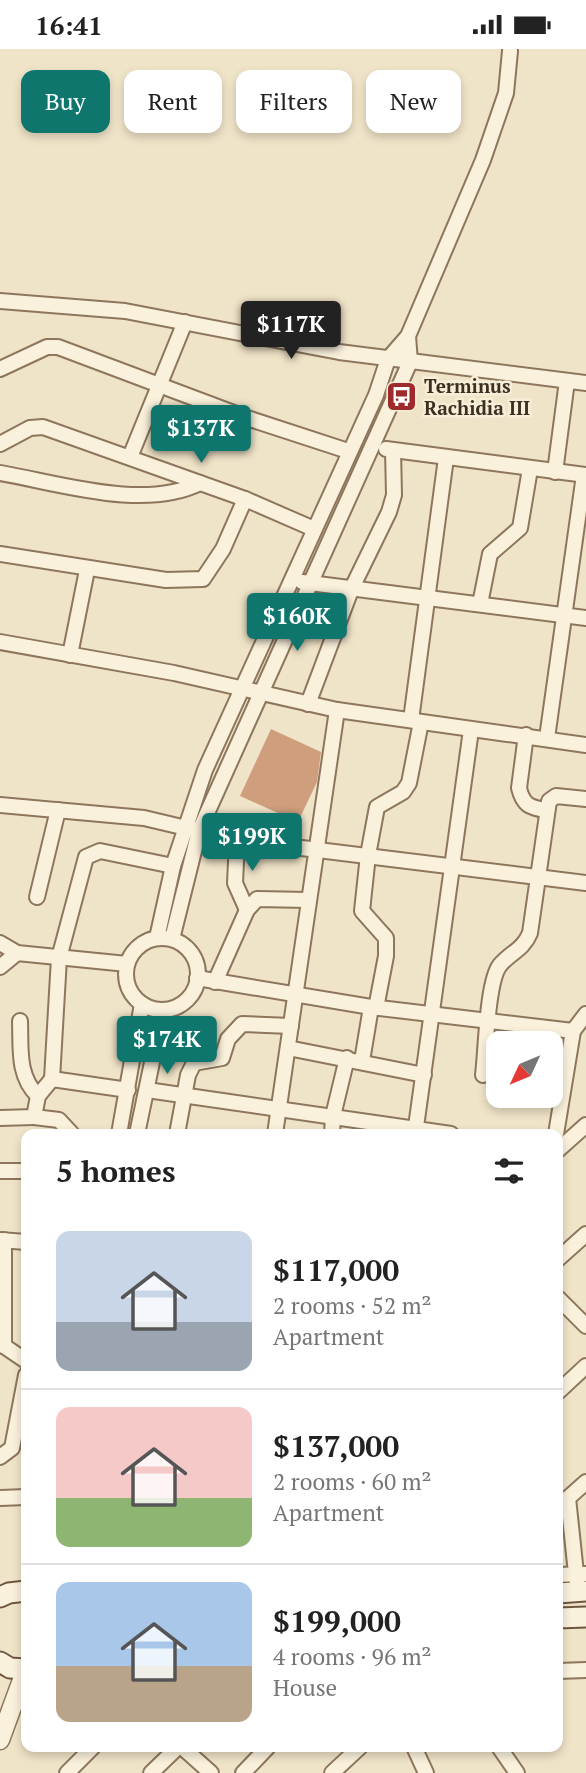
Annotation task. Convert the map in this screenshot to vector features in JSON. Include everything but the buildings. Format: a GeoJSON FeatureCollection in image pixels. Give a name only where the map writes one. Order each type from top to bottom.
{"type":"FeatureCollection","features":[{"type":"Feature","properties":{"kind":"main road"},"geometry":{"type":"LineString","coordinates":[[563,1591],[582,1583]]}},
{"type":"Feature","properties":{"kind":"main road"},"geometry":{"type":"LineString","coordinates":[[0,1597],[21,1589]]}},
{"type":"Feature","properties":{"kind":"main road"},"geometry":{"type":"LineString","coordinates":[[563,1618],[586,1617]]}},
{"type":"Feature","properties":{"kind":"main road"},"geometry":{"type":"LineString","coordinates":[[0,1662],[10,1668],[21,1669]]}},
{"type":"Feature","properties":{"kind":"street"},"geometry":{"type":"LineString","coordinates":[[165,939],[173,866],[184,826],[240,688],[350,446],[376,395],[388,359],[408,336],[496,126],[506,93],[510,51]]}},
{"type":"Feature","properties":{"kind":"street"},"geometry":{"type":"LineString","coordinates":[[0,301],[125,311],[388,359],[586,383]]}},
{"type":"Feature","properties":{"kind":"street"},"geometry":{"type":"LineString","coordinates":[[130,457],[185,322]]}},
{"type":"Feature","properties":{"kind":"street"},"geometry":{"type":"LineString","coordinates":[[165,939],[199,831],[410,362],[408,336]]}},
{"type":"Feature","properties":{"kind":"street"},"geometry":{"type":"LineString","coordinates":[[0,369],[47,347],[58,347],[157,386],[350,446],[585,475],[581,531],[564,615],[547,738]]}},
{"type":"Feature","properties":{"kind":"street"},"geometry":{"type":"LineString","coordinates":[[555,472],[567,381]]}},
{"type":"Feature","properties":{"kind":"street"},"geometry":{"type":"LineString","coordinates":[[0,444],[30,428],[43,427],[245,499],[314,529]]}},
{"type":"Feature","properties":{"kind":"street"},"geometry":{"type":"LineString","coordinates":[[308,704],[351,590],[389,512],[394,495],[393,450]]}},
{"type":"Feature","properties":{"kind":"street"},"geometry":{"type":"LineString","coordinates":[[362,1061],[386,945],[382,933],[362,911],[368,855],[377,807],[402,792],[409,783],[427,597],[446,458]]}},
{"type":"Feature","properties":{"kind":"street"},"geometry":{"type":"LineString","coordinates":[[480,604],[490,554],[520,528],[530,469]]}},
{"type":"Feature","properties":{"kind":"street"},"geometry":{"type":"LineString","coordinates":[[0,473],[143,496],[181,491],[200,483]]}},
{"type":"Feature","properties":{"kind":"street"},"geometry":{"type":"LineString","coordinates":[[0,554],[87,570],[166,580],[202,579],[223,549],[245,499]]}},
{"type":"Feature","properties":{"kind":"street"},"geometry":{"type":"LineString","coordinates":[[70,655],[87,570]]}},
{"type":"Feature","properties":{"kind":"street"},"geometry":{"type":"LineString","coordinates":[[291,579],[309,585],[586,618]]}},
{"type":"Feature","properties":{"kind":"street"},"geometry":{"type":"LineString","coordinates":[[0,642],[240,688],[337,710],[586,745]]}},
{"type":"Feature","properties":{"kind":"street"},"geometry":{"type":"LineString","coordinates":[[276,1129],[314,849],[337,710]]}},
{"type":"Feature","properties":{"kind":"street"},"geometry":{"type":"LineString","coordinates":[[415,1129],[471,730]]}},
{"type":"Feature","properties":{"kind":"street"},"geometry":{"type":"LineString","coordinates":[[526,735],[521,797],[529,806],[546,810]]}},
{"type":"Feature","properties":{"kind":"street"},"geometry":{"type":"LineString","coordinates":[[483,1075],[488,1022],[497,972],[500,965],[523,947],[530,933],[549,801],[556,796],[586,799]]}},
{"type":"Feature","properties":{"kind":"street"},"geometry":{"type":"LineString","coordinates":[[0,805],[144,818],[237,840],[586,883]]}},
{"type":"Feature","properties":{"kind":"street"},"geometry":{"type":"LineString","coordinates":[[37,897],[58,810]]}},
{"type":"Feature","properties":{"kind":"street"},"geometry":{"type":"LineString","coordinates":[[237,840],[235,883],[247,911]]}},
{"type":"Feature","properties":{"kind":"street"},"geometry":{"type":"LineString","coordinates":[[34,1117],[38,1096],[52,1079],[59,958],[86,857],[100,851],[173,866]]}},
{"type":"Feature","properties":{"kind":"street"},"geometry":{"type":"LineString","coordinates":[[215,982],[247,911],[257,899],[267,897],[309,900]]}},
{"type":"Feature","properties":{"kind":"street"},"geometry":{"type":"LineString","coordinates":[[165,939],[188,950],[197,968],[197,978],[195,988],[182,1003],[163,1010],[142,1004],[128,986],[127,964],[138,946],[165,939]]}},
{"type":"Feature","properties":{"kind":"street"},"geometry":{"type":"LineString","coordinates":[[0,943],[17,953],[127,964]]}},
{"type":"Feature","properties":{"kind":"street"},"geometry":{"type":"LineString","coordinates":[[0,967],[17,953]]}},
{"type":"Feature","properties":{"kind":"street"},"geometry":{"type":"LineString","coordinates":[[197,978],[294,996],[573,1031]]}},
{"type":"Feature","properties":{"kind":"street"},"geometry":{"type":"LineString","coordinates":[[120,1129],[142,1004]]}},
{"type":"Feature","properties":{"kind":"street"},"geometry":{"type":"LineString","coordinates":[[138,1129],[163,1010]]}},
{"type":"Feature","properties":{"kind":"street"},"geometry":{"type":"LineString","coordinates":[[557,1129],[573,1031],[586,1014]]}},
{"type":"Feature","properties":{"kind":"street"},"geometry":{"type":"LineString","coordinates":[[20,1021],[22,1070],[29,1087],[38,1096]]}},
{"type":"Feature","properties":{"kind":"street"},"geometry":{"type":"LineString","coordinates":[[178,1129],[190,1067],[196,1062],[218,1060],[225,1055],[228,1039],[237,1028],[254,1023],[291,1026]]}},
{"type":"Feature","properties":{"kind":"street"},"geometry":{"type":"LineString","coordinates":[[288,1048],[424,1075]]}},
{"type":"Feature","properties":{"kind":"street"},"geometry":{"type":"LineString","coordinates":[[332,1129],[347,1058]]}},
{"type":"Feature","properties":{"kind":"street"},"geometry":{"type":"LineString","coordinates":[[52,1079],[128,1090]]}},
{"type":"Feature","properties":{"kind":"street"},"geometry":{"type":"LineString","coordinates":[[147,1090],[333,1116],[404,1129]]}},
{"type":"Feature","properties":{"kind":"street"},"geometry":{"type":"LineString","coordinates":[[0,1118],[34,1117],[59,1120],[67,1129]]}},
{"type":"Feature","properties":{"kind":"street"},"geometry":{"type":"LineString","coordinates":[[563,1146],[586,1125]]}},
{"type":"Feature","properties":{"kind":"street"},"geometry":{"type":"LineString","coordinates":[[0,1171],[21,1171]]}},
{"type":"Feature","properties":{"kind":"street"},"geometry":{"type":"LineString","coordinates":[[563,1255],[586,1234]]}},
{"type":"Feature","properties":{"kind":"street"},"geometry":{"type":"LineString","coordinates":[[21,1242],[2,1240],[2,1346],[21,1358]]}},
{"type":"Feature","properties":{"kind":"street"},"geometry":{"type":"LineString","coordinates":[[563,1303],[586,1327]]}},
{"type":"Feature","properties":{"kind":"street"},"geometry":{"type":"LineString","coordinates":[[563,1387],[586,1366]]}},
{"type":"Feature","properties":{"kind":"street"},"geometry":{"type":"LineString","coordinates":[[0,1457],[12,1448],[21,1401]]}},
{"type":"Feature","properties":{"kind":"street"},"geometry":{"type":"LineString","coordinates":[[582,1583],[563,1502],[585,1483]]}},
{"type":"Feature","properties":{"kind":"street"},"geometry":{"type":"LineString","coordinates":[[0,1498],[21,1497]]}},
{"type":"Feature","properties":{"kind":"street"},"geometry":{"type":"LineString","coordinates":[[563,1577],[582,1583]]}},
{"type":"Feature","properties":{"kind":"street"},"geometry":{"type":"LineString","coordinates":[[563,1671],[586,1670]]}},
{"type":"Feature","properties":{"kind":"street"},"geometry":{"type":"LineString","coordinates":[[0,1739],[21,1682]]}},
{"type":"Feature","properties":{"kind":"street"},"geometry":{"type":"LineString","coordinates":[[67,1773],[88,1752]]}},
{"type":"Feature","properties":{"kind":"street"},"geometry":{"type":"LineString","coordinates":[[151,1773],[174,1752]]}},
{"type":"Feature","properties":{"kind":"street"},"geometry":{"type":"LineString","coordinates":[[186,1752],[211,1773]]}},
{"type":"Feature","properties":{"kind":"street"},"geometry":{"type":"LineString","coordinates":[[243,1773],[263,1752]]}},
{"type":"Feature","properties":{"kind":"street"},"geometry":{"type":"LineString","coordinates":[[332,1773],[355,1752]]}},
{"type":"Feature","properties":{"kind":"street"},"geometry":{"type":"LineString","coordinates":[[416,1752],[426,1773]]}},
{"type":"Feature","properties":{"kind":"street"},"geometry":{"type":"LineString","coordinates":[[502,1752],[517,1773]]}},
{"type":"Feature","properties":{"kind":"place","name":"Terminus Rachidia III"},"geometry":{"type":"Point","coordinates":[401,397]}}]}
